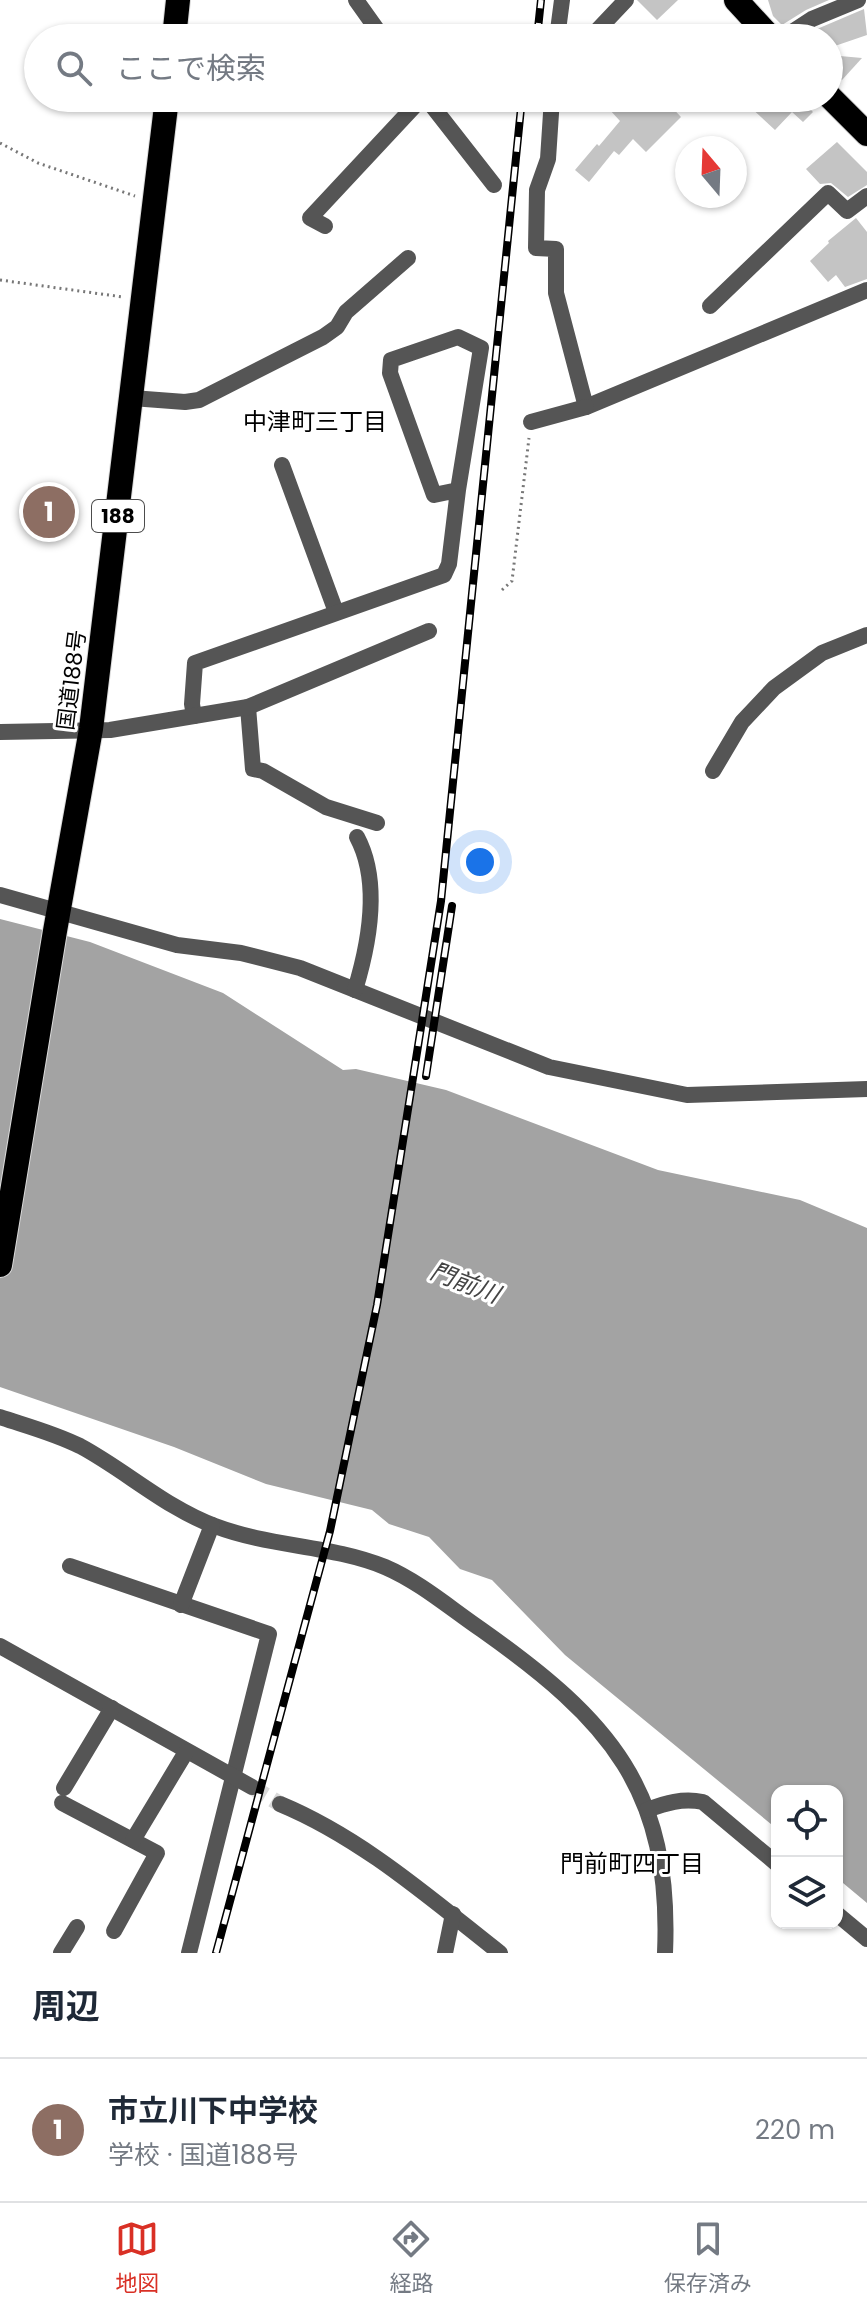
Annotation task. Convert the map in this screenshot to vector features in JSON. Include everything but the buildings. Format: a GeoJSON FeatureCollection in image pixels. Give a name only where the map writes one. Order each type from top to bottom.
{"type":"FeatureCollection","features":[{"type":"Feature","properties":{"kind":"highway"},"geometry":{"type":"LineString","coordinates":[[175,24],[178,0]]}},
{"type":"Feature","properties":{"kind":"highway"},"geometry":{"type":"LineString","coordinates":[[736,0],[758,24]]}},
{"type":"Feature","properties":{"kind":"highway"},"geometry":{"type":"LineString","coordinates":[[843,110],[867,134]]}},
{"type":"Feature","properties":{"kind":"highway","name":"国道188号"},"geometry":{"type":"LineString","coordinates":[[0,1265],[91,729],[165,112]]}},
{"type":"Feature","properties":{"kind":"street"},"geometry":{"type":"LineString","coordinates":[[356,0],[373,24]]}},
{"type":"Feature","properties":{"kind":"street"},"geometry":{"type":"LineString","coordinates":[[559,24],[562,0]]}},
{"type":"Feature","properties":{"kind":"street"},"geometry":{"type":"LineString","coordinates":[[603,24],[626,0]]}},
{"type":"Feature","properties":{"kind":"street"},"geometry":{"type":"LineString","coordinates":[[804,24],[858,0]]}},
{"type":"Feature","properties":{"kind":"street"},"geometry":{"type":"LineString","coordinates":[[325,226],[310,218],[411,112]]}},
{"type":"Feature","properties":{"kind":"street"},"geometry":{"type":"LineString","coordinates":[[435,112],[494,185]]}},
{"type":"Feature","properties":{"kind":"street"},"geometry":{"type":"LineString","coordinates":[[551,112],[548,159],[537,190],[536,248],[556,249],[556,293],[586,407]]}},
{"type":"Feature","properties":{"kind":"street"},"geometry":{"type":"LineString","coordinates":[[710,306],[828,193],[847,211],[867,196]]}},
{"type":"Feature","properties":{"kind":"street"},"geometry":{"type":"LineString","coordinates":[[132,398],[185,402],[199,400],[323,337],[337,327],[346,312],[408,258]]}},
{"type":"Feature","properties":{"kind":"street"},"geometry":{"type":"LineString","coordinates":[[531,422],[586,407],[867,290]]}},
{"type":"Feature","properties":{"kind":"street"},"geometry":{"type":"LineString","coordinates":[[194,716],[195,663],[444,575],[449,564],[481,348],[458,337],[391,360],[390,373],[434,495],[458,490]]}},
{"type":"Feature","properties":{"kind":"street"},"geometry":{"type":"LineString","coordinates":[[282,465],[336,612]]}},
{"type":"Feature","properties":{"kind":"street"},"geometry":{"type":"LineString","coordinates":[[0,732],[110,730],[248,707],[429,631]]}},
{"type":"Feature","properties":{"kind":"street"},"geometry":{"type":"LineString","coordinates":[[713,771],[742,722],[774,688],[822,653],[867,635]]}},
{"type":"Feature","properties":{"kind":"street"},"geometry":{"type":"LineString","coordinates":[[248,707],[253,769],[263,771],[326,807],[377,823]]}},
{"type":"Feature","properties":{"kind":"street"},"geometry":{"type":"LineString","coordinates":[[355,990],[368,937],[369,884],[365,851],[357,837]]}},
{"type":"Feature","properties":{"kind":"street"},"geometry":{"type":"LineString","coordinates":[[0,895],[57,921],[177,945],[241,953],[300,968],[549,1067],[687,1095],[867,1089]]}},
{"type":"Feature","properties":{"kind":"street"},"geometry":{"type":"LineString","coordinates":[[0,1417],[79,1445],[212,1525],[250,1538],[363,1559],[388,1568],[423,1589],[534,1669],[587,1714],[630,1774],[647,1810],[664,1877],[665,1953]]}},
{"type":"Feature","properties":{"kind":"street"},"geometry":{"type":"LineString","coordinates":[[181,1605],[212,1525]]}},
{"type":"Feature","properties":{"kind":"street"},"geometry":{"type":"LineString","coordinates":[[70,1566],[269,1634],[189,1953]]}},
{"type":"Feature","properties":{"kind":"street"},"geometry":{"type":"LineString","coordinates":[[0,1646],[252,1787]]}},
{"type":"Feature","properties":{"kind":"street"},"geometry":{"type":"LineString","coordinates":[[112,1708],[63,1796],[157,1853],[114,1931]]}},
{"type":"Feature","properties":{"kind":"street"},"geometry":{"type":"LineString","coordinates":[[133,1840],[186,1752]]}},
{"type":"Feature","properties":{"kind":"street"},"geometry":{"type":"LineString","coordinates":[[647,1810],[667,1802],[689,1799],[703,1802],[771,1859]]}},
{"type":"Feature","properties":{"kind":"street"},"geometry":{"type":"LineString","coordinates":[[280,1804],[302,1813],[401,1875],[500,1953]]}},
{"type":"Feature","properties":{"kind":"street"},"geometry":{"type":"LineString","coordinates":[[445,1953],[453,1914]]}},
{"type":"Feature","properties":{"kind":"street"},"geometry":{"type":"LineString","coordinates":[[843,1919],[867,1939]]}},
{"type":"Feature","properties":{"kind":"street"},"geometry":{"type":"LineString","coordinates":[[61,1953],[77,1927]]}},
{"type":"Feature","properties":{"kind":"path"},"geometry":{"type":"LineString","coordinates":[[0,143],[38,163],[134,196],[155,199]]}},
{"type":"Feature","properties":{"kind":"path"},"geometry":{"type":"LineString","coordinates":[[0,280],[143,300]]}},
{"type":"Feature","properties":{"kind":"path"},"geometry":{"type":"LineString","coordinates":[[502,590],[512,581],[531,422]]}},
{"type":"Feature","properties":{"kind":"water","name":"門前川"},"geometry":{"type":"Polygon","coordinates":[[[0,919],[90,942],[223,993],[343,1070],[356,1069],[446,1090],[658,1170],[800,1200],[867,1228],[867,1903],[843,1883],[843,1785],[771,1785],[771,1824],[565,1655],[492,1580],[460,1569],[429,1537],[389,1524],[372,1510],[266,1484],[174,1447],[0,1387],[0,919]]]}},
{"type":"Feature","properties":{"kind":"tunnel"},"geometry":{"type":"LineString","coordinates":[[252,1787],[280,1804]]}},
{"type":"Feature","properties":{"kind":"railway"},"geometry":{"type":"LineString","coordinates":[[538,24],[541,0]]}},
{"type":"Feature","properties":{"kind":"railway"},"geometry":{"type":"LineString","coordinates":[[216,1953],[330,1531],[377,1305],[441,901],[521,112]]}},
{"type":"Feature","properties":{"kind":"railway"},"geometry":{"type":"LineString","coordinates":[[426,1076],[452,906]]}},
{"type":"Feature","properties":{"kind":"place","name":"市立川下中学校"},"geometry":{"type":"Point","coordinates":[49,512]}},
{"type":"Feature","properties":{"kind":"district","name":"中津町三丁目"},"geometry":{"type":"Point","coordinates":[315,422]}},
{"type":"Feature","properties":{"kind":"district","name":"門前町四丁目"},"geometry":{"type":"Point","coordinates":[632,1864]}}]}
